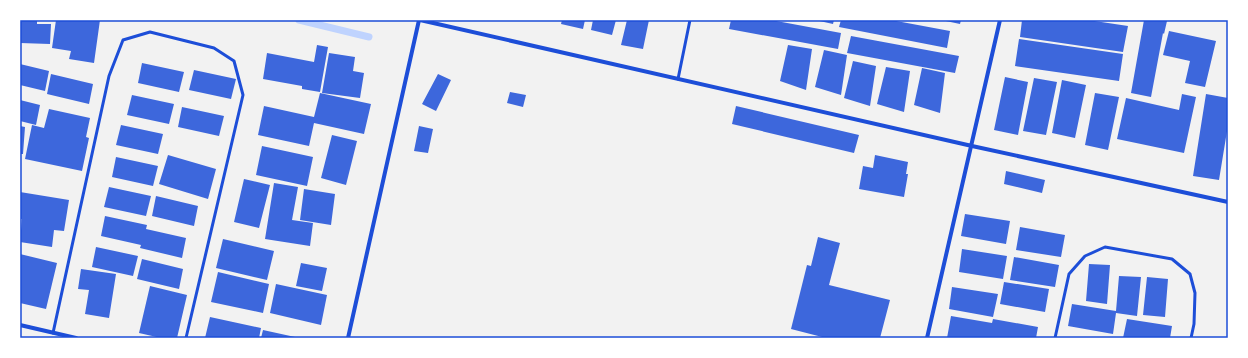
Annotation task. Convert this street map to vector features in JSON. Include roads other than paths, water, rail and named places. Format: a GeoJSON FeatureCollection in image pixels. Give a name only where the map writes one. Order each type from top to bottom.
{"type":"FeatureCollection","features":[{"type":"Feature","properties":{"kind":"street"},"geometry":{"type":"LineString","coordinates":[[348,338],[420,20],[972,146],[1228,202]]}},
{"type":"Feature","properties":{"kind":"street"},"geometry":{"type":"LineString","coordinates":[[927,338],[1000,20]]}},
{"type":"Feature","properties":{"kind":"street"},"geometry":{"type":"LineString","coordinates":[[20,326],[76,338]]}},
{"type":"Feature","properties":{"kind":"lane"},"geometry":{"type":"LineString","coordinates":[[678,79],[690,20]]}},
{"type":"Feature","properties":{"kind":"lane"},"geometry":{"type":"LineString","coordinates":[[53,333],[109,76],[123,40],[150,32],[214,48],[234,61],[243,94],[186,338]]}},
{"type":"Feature","properties":{"kind":"lane"},"geometry":{"type":"LineString","coordinates":[[1055,338],[1070,274],[1085,256],[1105,247],[1172,258],[1190,274],[1195,293],[1194,324],[1191,338]]}},
{"type":"Feature","properties":{"kind":"waterway"},"geometry":{"type":"LineString","coordinates":[[299,20],[369,37]]}}]}
